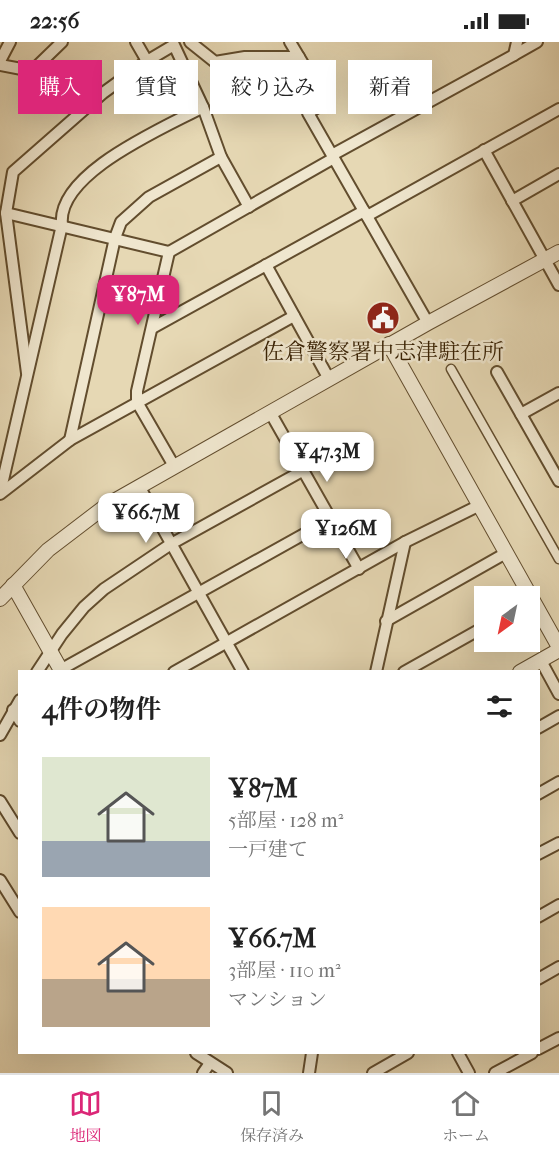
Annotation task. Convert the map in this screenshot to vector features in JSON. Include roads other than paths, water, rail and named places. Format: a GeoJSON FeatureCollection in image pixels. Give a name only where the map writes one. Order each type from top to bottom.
{"type":"FeatureCollection","features":[{"type":"Feature","properties":{"kind":"street"},"geometry":{"type":"LineString","coordinates":[[10,42],[0,63],[32,71],[62,42]]}},
{"type":"Feature","properties":{"kind":"street"},"geometry":{"type":"LineString","coordinates":[[136,42],[146,60]]}},
{"type":"Feature","properties":{"kind":"street"},"geometry":{"type":"LineString","coordinates":[[189,42],[215,62],[245,57],[299,57]]}},
{"type":"Feature","properties":{"kind":"street"},"geometry":{"type":"LineString","coordinates":[[290,42],[326,102],[309,113],[428,323]]}},
{"type":"Feature","properties":{"kind":"street"},"geometry":{"type":"LineString","coordinates":[[514,55],[517,42]]}},
{"type":"Feature","properties":{"kind":"street"},"geometry":{"type":"LineString","coordinates":[[6,213],[169,252],[537,42]]}},
{"type":"Feature","properties":{"kind":"street"},"geometry":{"type":"LineString","coordinates":[[149,60],[178,44],[221,158],[249,207]]}},
{"type":"Feature","properties":{"kind":"street"},"geometry":{"type":"LineString","coordinates":[[27,373],[6,213],[14,172],[114,85]]}},
{"type":"Feature","properties":{"kind":"street"},"geometry":{"type":"LineString","coordinates":[[0,494],[62,225],[61,214],[66,203],[97,165],[203,107]]}},
{"type":"Feature","properties":{"kind":"street"},"geometry":{"type":"LineString","coordinates":[[152,328],[559,109]]}},
{"type":"Feature","properties":{"kind":"street"},"geometry":{"type":"LineString","coordinates":[[484,150],[559,285]]}},
{"type":"Feature","properties":{"kind":"street"},"geometry":{"type":"LineString","coordinates":[[70,440],[115,238],[121,222],[149,197],[221,158]]}},
{"type":"Feature","properties":{"kind":"street"},"geometry":{"type":"LineString","coordinates":[[512,201],[559,174]]}},
{"type":"Feature","properties":{"kind":"street"},"geometry":{"type":"LineString","coordinates":[[169,252],[137,391],[138,402],[174,466]]}},
{"type":"Feature","properties":{"kind":"street"},"geometry":{"type":"LineString","coordinates":[[0,599],[65,536],[107,505],[428,323],[559,252]]}},
{"type":"Feature","properties":{"kind":"street"},"geometry":{"type":"LineString","coordinates":[[266,265],[329,379]]}},
{"type":"Feature","properties":{"kind":"street"},"geometry":{"type":"LineString","coordinates":[[0,494],[70,440],[294,316]]}},
{"type":"Feature","properties":{"kind":"street"},"geometry":{"type":"LineString","coordinates":[[389,345],[524,586]]}},
{"type":"Feature","properties":{"kind":"street"},"geometry":{"type":"LineString","coordinates":[[451,369],[559,559]]}},
{"type":"Feature","properties":{"kind":"street"},"geometry":{"type":"LineString","coordinates":[[497,372],[521,414],[554,462],[559,481]]}},
{"type":"Feature","properties":{"kind":"street"},"geometry":{"type":"LineString","coordinates":[[521,414],[559,393]]}},
{"type":"Feature","properties":{"kind":"street"},"geometry":{"type":"LineString","coordinates":[[270,412],[359,569]]}},
{"type":"Feature","properties":{"kind":"street"},"geometry":{"type":"LineString","coordinates":[[38,670],[50,650],[84,607],[104,589],[171,544],[304,470]]}},
{"type":"Feature","properties":{"kind":"street"},"geometry":{"type":"LineString","coordinates":[[139,486],[242,670]]}},
{"type":"Feature","properties":{"kind":"street"},"geometry":{"type":"LineString","coordinates":[[178,670],[405,542],[480,505]]}},
{"type":"Feature","properties":{"kind":"street"},"geometry":{"type":"LineString","coordinates":[[63,670],[331,519]]}},
{"type":"Feature","properties":{"kind":"street"},"geometry":{"type":"LineString","coordinates":[[376,670],[405,542]]}},
{"type":"Feature","properties":{"kind":"street"},"geometry":{"type":"LineString","coordinates":[[386,621],[506,553]]}},
{"type":"Feature","properties":{"kind":"street"},"geometry":{"type":"LineString","coordinates":[[13,585],[60,670]]}},
{"type":"Feature","properties":{"kind":"street"},"geometry":{"type":"LineString","coordinates":[[524,670],[559,648],[540,615]]}},
{"type":"Feature","properties":{"kind":"street"},"geometry":{"type":"LineString","coordinates":[[408,670],[474,633]]}},
{"type":"Feature","properties":{"kind":"street"},"geometry":{"type":"LineString","coordinates":[[541,661],[559,694]]}},
{"type":"Feature","properties":{"kind":"street"},"geometry":{"type":"LineString","coordinates":[[0,735],[16,705]]}},
{"type":"Feature","properties":{"kind":"street"},"geometry":{"type":"LineString","coordinates":[[540,727],[559,716]]}},
{"type":"Feature","properties":{"kind":"street"},"geometry":{"type":"LineString","coordinates":[[540,793],[559,782]]}},
{"type":"Feature","properties":{"kind":"street"},"geometry":{"type":"LineString","coordinates":[[0,801],[18,830]]}},
{"type":"Feature","properties":{"kind":"street"},"geometry":{"type":"LineString","coordinates":[[540,853],[559,843]]}},
{"type":"Feature","properties":{"kind":"street"},"geometry":{"type":"LineString","coordinates":[[0,880],[18,909]]}},
{"type":"Feature","properties":{"kind":"street"},"geometry":{"type":"LineString","coordinates":[[540,916],[559,905]]}},
{"type":"Feature","properties":{"kind":"street"},"geometry":{"type":"LineString","coordinates":[[540,978],[559,967]]}},
{"type":"Feature","properties":{"kind":"street"},"geometry":{"type":"LineString","coordinates":[[540,1048],[559,1038]]}},
{"type":"Feature","properties":{"kind":"street"},"geometry":{"type":"LineString","coordinates":[[198,1054],[213,1060],[227,1073]]}},
{"type":"Feature","properties":{"kind":"street"},"geometry":{"type":"LineString","coordinates":[[309,1073],[312,1054]]}},
{"type":"Feature","properties":{"kind":"street"},"geometry":{"type":"LineString","coordinates":[[373,1073],[406,1054]]}},
{"type":"Feature","properties":{"kind":"street"},"geometry":{"type":"LineString","coordinates":[[459,1054],[469,1073]]}},
{"type":"Feature","properties":{"kind":"street"},"geometry":{"type":"LineString","coordinates":[[495,1073],[530,1054]]}},
{"type":"Feature","properties":{"kind":"street"},"geometry":{"type":"LineString","coordinates":[[203,1073],[213,1060]]}},
{"type":"Feature","properties":{"kind":"place","name":"佐倉警察署中志津駐在所"},"geometry":{"type":"Point","coordinates":[383,318]}}]}
